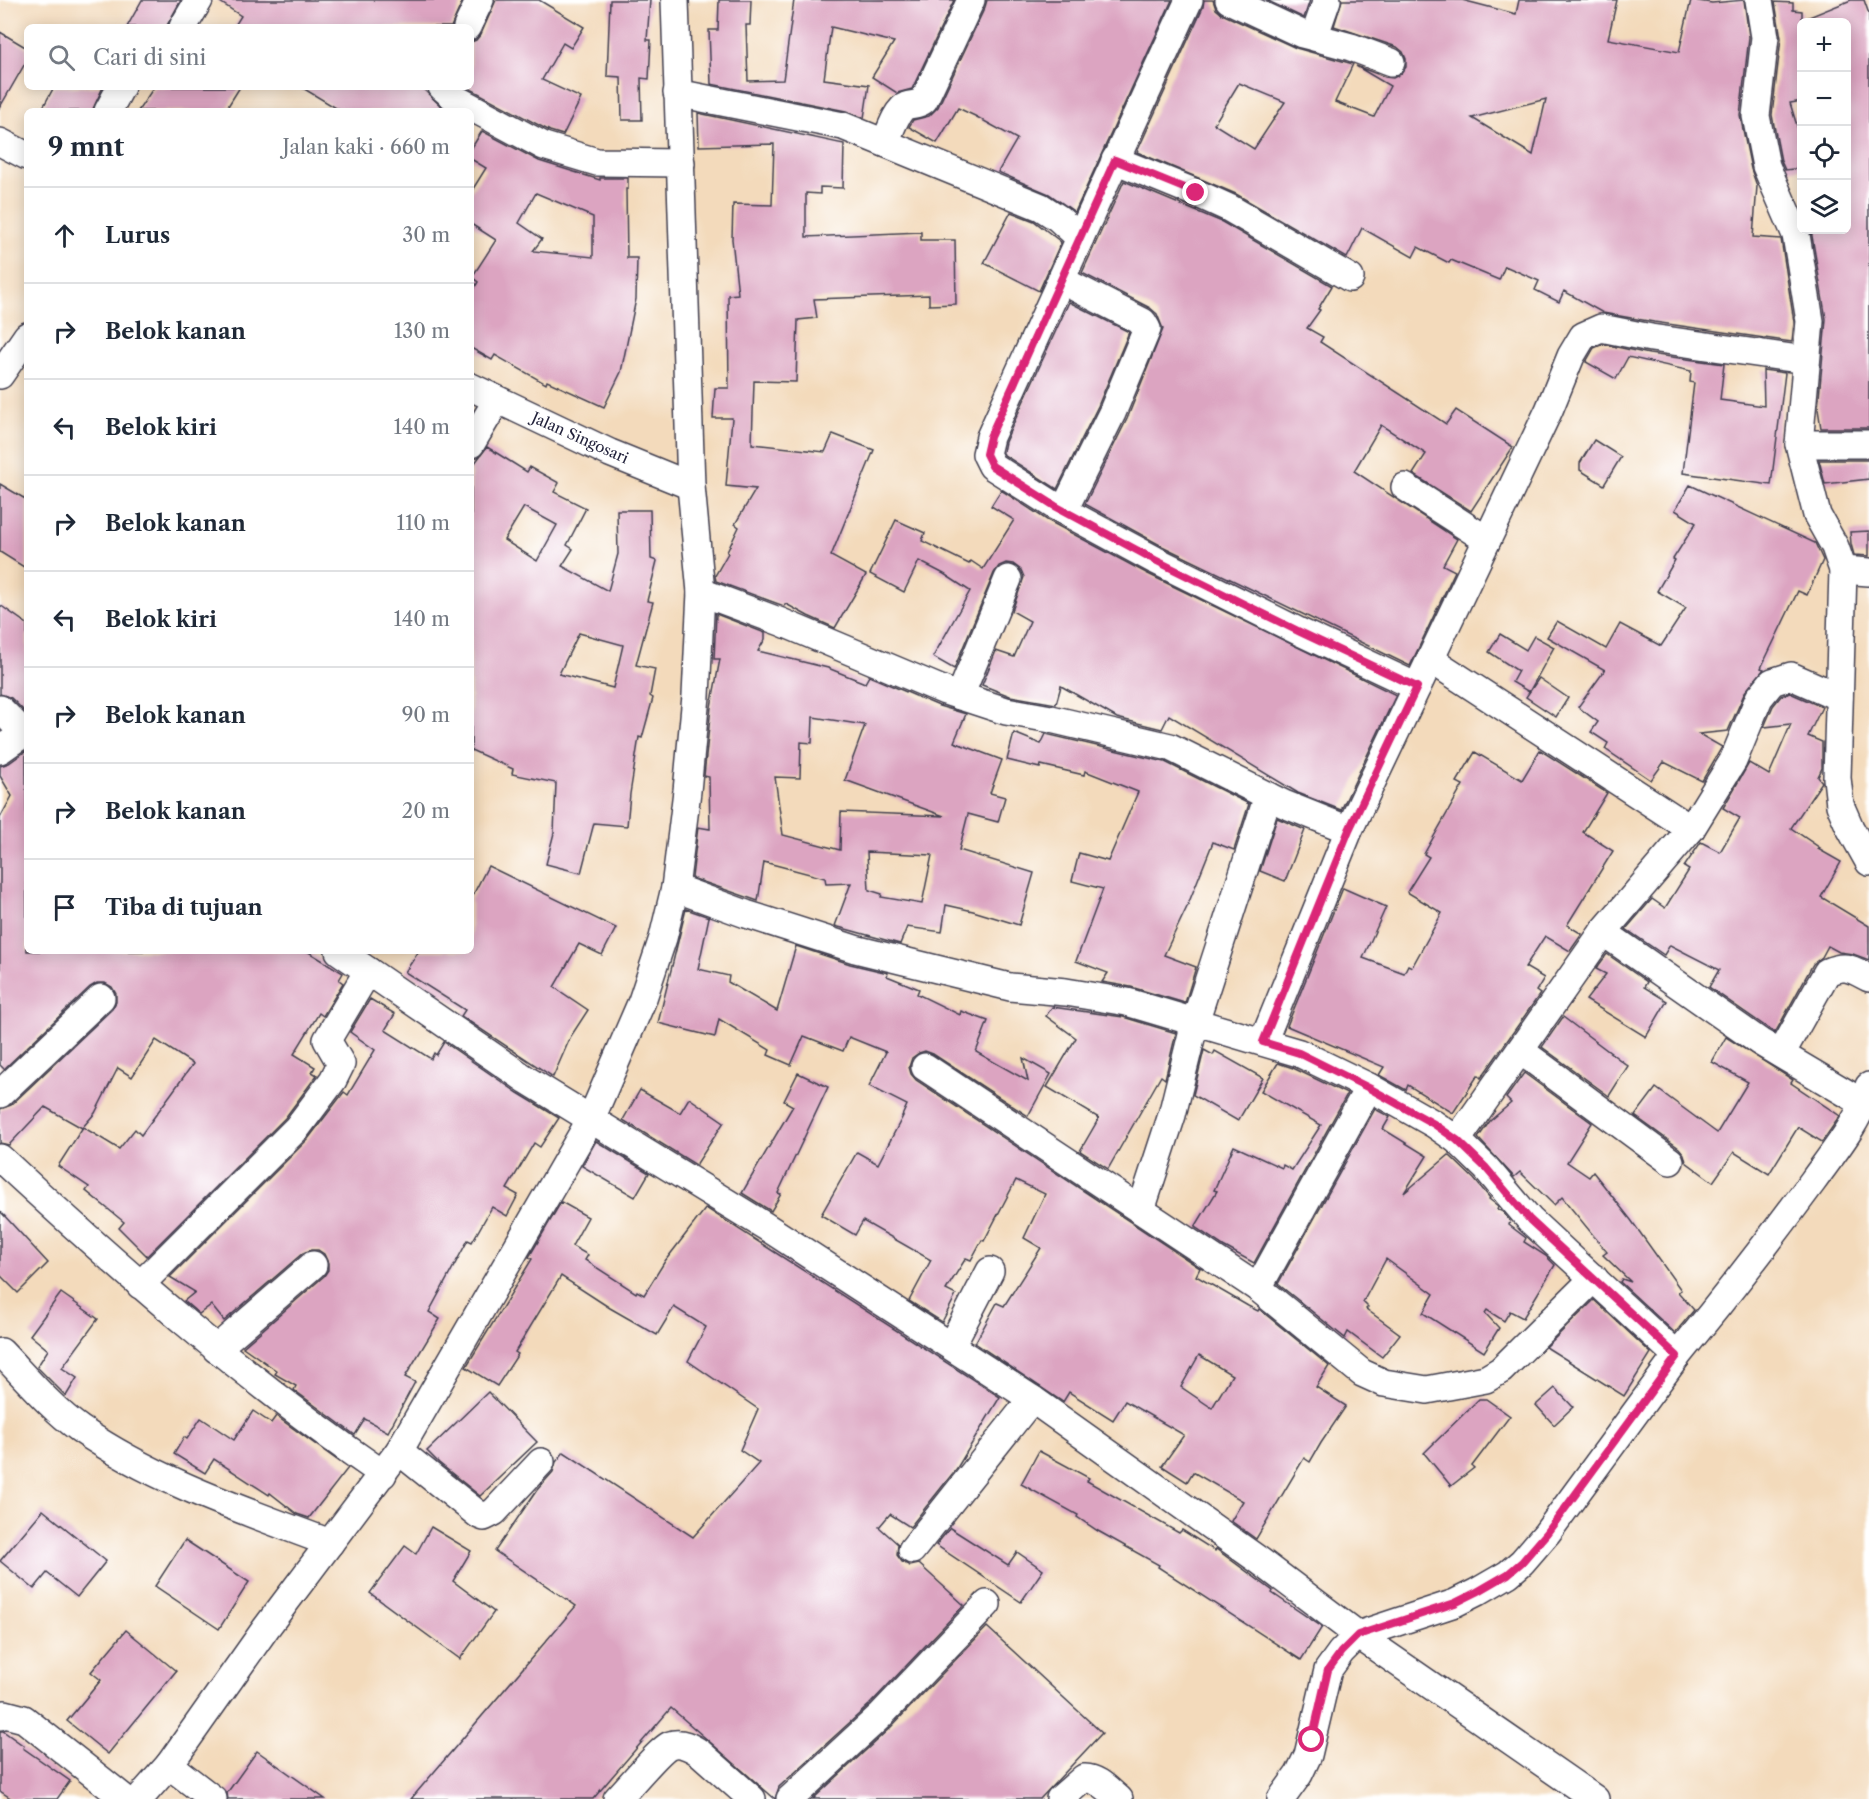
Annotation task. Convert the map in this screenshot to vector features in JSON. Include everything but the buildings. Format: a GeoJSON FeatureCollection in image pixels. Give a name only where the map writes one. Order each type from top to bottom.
{"type":"FeatureCollection","features":[{"type":"Feature","properties":{"kind":"street"},"geometry":{"type":"LineString","coordinates":[[185,24],[199,0]]}},
{"type":"Feature","properties":{"kind":"street"},"geometry":{"type":"LineString","coordinates":[[468,24],[480,0]]}},
{"type":"Feature","properties":{"kind":"street"},"geometry":{"type":"LineString","coordinates":[[139,1799],[169,1765],[259,1638],[399,1451],[591,1119],[642,1001],[663,938],[675,888],[687,791],[696,696],[700,592],[691,486],[675,0]]}},
{"type":"Feature","properties":{"kind":"street"},"geometry":{"type":"LineString","coordinates":[[885,143],[900,111],[905,106],[918,105],[924,100],[971,0]]}},
{"type":"Feature","properties":{"kind":"street"},"geometry":{"type":"LineString","coordinates":[[1189,0],[1060,280],[990,437],[986,454],[992,466],[1064,510],[1155,560],[1417,687]]}},
{"type":"Feature","properties":{"kind":"street"},"geometry":{"type":"LineString","coordinates":[[1229,0],[1302,34],[1351,46],[1391,62]]}},
{"type":"Feature","properties":{"kind":"street"},"geometry":{"type":"LineString","coordinates":[[1314,37],[1327,0]]}},
{"type":"Feature","properties":{"kind":"street"},"geometry":{"type":"LineString","coordinates":[[1759,0],[1765,37],[1756,116],[1766,166],[1796,235],[1810,321],[1797,359],[1799,444],[1817,515],[1835,547],[1856,571],[1839,697],[1837,778],[1840,805],[1869,862]]}},
{"type":"Feature","properties":{"kind":"street"},"geometry":{"type":"LineString","coordinates":[[110,108],[119,90]]}},
{"type":"Feature","properties":{"kind":"street"},"geometry":{"type":"LineString","coordinates":[[446,90],[473,108]]}},
{"type":"Feature","properties":{"kind":"street"},"geometry":{"type":"LineString","coordinates":[[677,93],[843,126],[1041,207],[1058,218],[1080,238]]}},
{"type":"Feature","properties":{"kind":"street"},"geometry":{"type":"LineString","coordinates":[[474,109],[544,146],[597,162],[681,164]]}},
{"type":"Feature","properties":{"kind":"street"},"geometry":{"type":"LineString","coordinates":[[0,142],[24,154]]}},
{"type":"Feature","properties":{"kind":"street"},"geometry":{"type":"LineString","coordinates":[[1115,160],[1229,208],[1350,278]]}},
{"type":"Feature","properties":{"kind":"street"},"geometry":{"type":"LineString","coordinates":[[1060,280],[1143,322],[1147,328],[1112,413],[1064,510]]}},
{"type":"Feature","properties":{"kind":"street"},"geometry":{"type":"LineString","coordinates":[[1263,1042],[1349,830],[1549,410],[1571,356],[1583,336],[1601,328],[1651,338],[1797,359]]}},
{"type":"Feature","properties":{"kind":"street"},"geometry":{"type":"LineString","coordinates":[[0,375],[24,340]]}},
{"type":"Feature","properties":{"kind":"street","name":"Jalan Singosari"},"geometry":{"type":"LineString","coordinates":[[474,389],[610,453],[691,486]]}},
{"type":"Feature","properties":{"kind":"street"},"geometry":{"type":"LineString","coordinates":[[474,439],[496,400]]}},
{"type":"Feature","properties":{"kind":"street"},"geometry":{"type":"LineString","coordinates":[[1799,444],[1869,444]]}},
{"type":"Feature","properties":{"kind":"street"},"geometry":{"type":"LineString","coordinates":[[1405,487],[1487,540]]}},
{"type":"Feature","properties":{"kind":"street"},"geometry":{"type":"LineString","coordinates":[[960,696],[1008,579]]}},
{"type":"Feature","properties":{"kind":"street"},"geometry":{"type":"LineString","coordinates":[[700,592],[792,626],[960,696],[1006,711],[1052,719],[1170,747],[1268,796],[1349,830]]}},
{"type":"Feature","properties":{"kind":"street"},"geometry":{"type":"LineString","coordinates":[[1430,659],[1691,829]]}},
{"type":"Feature","properties":{"kind":"street"},"geometry":{"type":"LineString","coordinates":[[1457,1140],[1603,932],[1691,829],[1734,761],[1759,698],[1772,682],[1791,676],[1839,697]]}},
{"type":"Feature","properties":{"kind":"street"},"geometry":{"type":"LineString","coordinates":[[0,709],[24,731]]}},
{"type":"Feature","properties":{"kind":"street"},"geometry":{"type":"LineString","coordinates":[[0,750],[24,734]]}},
{"type":"Feature","properties":{"kind":"street"},"geometry":{"type":"LineString","coordinates":[[1141,1210],[1172,1115],[1195,1022],[1268,796]]}},
{"type":"Feature","properties":{"kind":"street"},"geometry":{"type":"LineString","coordinates":[[675,888],[807,934],[939,970],[1010,987],[1066,992],[1127,1002],[1299,1053],[1369,1088],[1434,1124],[1457,1140],[1486,1168],[1530,1220],[1677,1356]]}},
{"type":"Feature","properties":{"kind":"street"},"geometry":{"type":"LineString","coordinates":[[1281,1799],[1299,1774],[1308,1755],[1328,1670],[1341,1652],[1358,1635],[1455,1603],[1508,1574],[1522,1562],[1547,1533],[1677,1356],[1761,1252],[1846,1135],[1866,1095],[1760,1042],[1603,932]]}},
{"type":"Feature","properties":{"kind":"street"},"geometry":{"type":"LineString","coordinates":[[343,954],[527,1080],[765,1226],[1032,1399],[1260,1561],[1358,1635],[1595,1799]]}},
{"type":"Feature","properties":{"kind":"street"},"geometry":{"type":"LineString","coordinates":[[1781,1053],[1827,972],[1838,967],[1848,967],[1869,978]]}},
{"type":"Feature","properties":{"kind":"street"},"geometry":{"type":"LineString","coordinates":[[140,1285],[297,1128],[333,1080],[340,1064],[327,1040],[368,971]]}},
{"type":"Feature","properties":{"kind":"street"},"geometry":{"type":"LineString","coordinates":[[0,1094],[101,998]]}},
{"type":"Feature","properties":{"kind":"street"},"geometry":{"type":"LineString","coordinates":[[1521,1051],[1670,1161]]}},
{"type":"Feature","properties":{"kind":"street"},"geometry":{"type":"LineString","coordinates":[[925,1067],[1258,1288],[1362,1373],[1384,1383],[1426,1390],[1486,1379],[1501,1370],[1594,1278]]}},
{"type":"Feature","properties":{"kind":"street"},"geometry":{"type":"LineString","coordinates":[[1258,1288],[1369,1088]]}},
{"type":"Feature","properties":{"kind":"street"},"geometry":{"type":"LineString","coordinates":[[0,1158],[140,1285],[216,1349],[320,1431],[383,1474]]}},
{"type":"Feature","properties":{"kind":"street"},"geometry":{"type":"LineString","coordinates":[[216,1349],[313,1265]]}},
{"type":"Feature","properties":{"kind":"street"},"geometry":{"type":"LineString","coordinates":[[951,1346],[990,1271]]}},
{"type":"Feature","properties":{"kind":"street"},"geometry":{"type":"LineString","coordinates":[[1,1352],[78,1428],[116,1451],[175,1481],[330,1544]]}},
{"type":"Feature","properties":{"kind":"street"},"geometry":{"type":"LineString","coordinates":[[912,1550],[1032,1399]]}},
{"type":"Feature","properties":{"kind":"street"},"geometry":{"type":"LineString","coordinates":[[399,1451],[484,1517],[494,1512],[541,1462]]}},
{"type":"Feature","properties":{"kind":"street"},"geometry":{"type":"LineString","coordinates":[[790,1799],[880,1716],[987,1604]]}},
{"type":"Feature","properties":{"kind":"street"},"geometry":{"type":"LineString","coordinates":[[0,1716],[5,1714],[24,1719],[125,1799]]}},
{"type":"Feature","properties":{"kind":"street"},"geometry":{"type":"LineString","coordinates":[[617,1799],[666,1747],[678,1744],[692,1747],[752,1799]]}},
{"type":"Feature","properties":{"kind":"street"},"geometry":{"type":"LineString","coordinates":[[169,1765],[213,1799]]}},
{"type":"Feature","properties":{"kind":"street"},"geometry":{"type":"LineString","coordinates":[[1060,1799],[1086,1778],[1092,1779],[1119,1799]]}},
{"type":"Feature","properties":{"kind":"route"},"geometry":{"type":"LineString","coordinates":[[1196,193],[1115,160],[990,437],[986,454],[992,466],[1055,506],[1155,560],[1417,687],[1349,830],[1263,1042],[1299,1053],[1369,1088],[1434,1124],[1457,1140],[1486,1168],[1530,1220],[1677,1356],[1547,1533],[1522,1562],[1508,1574],[1455,1603],[1358,1635],[1341,1652],[1328,1670],[1312,1740]]}}]}
